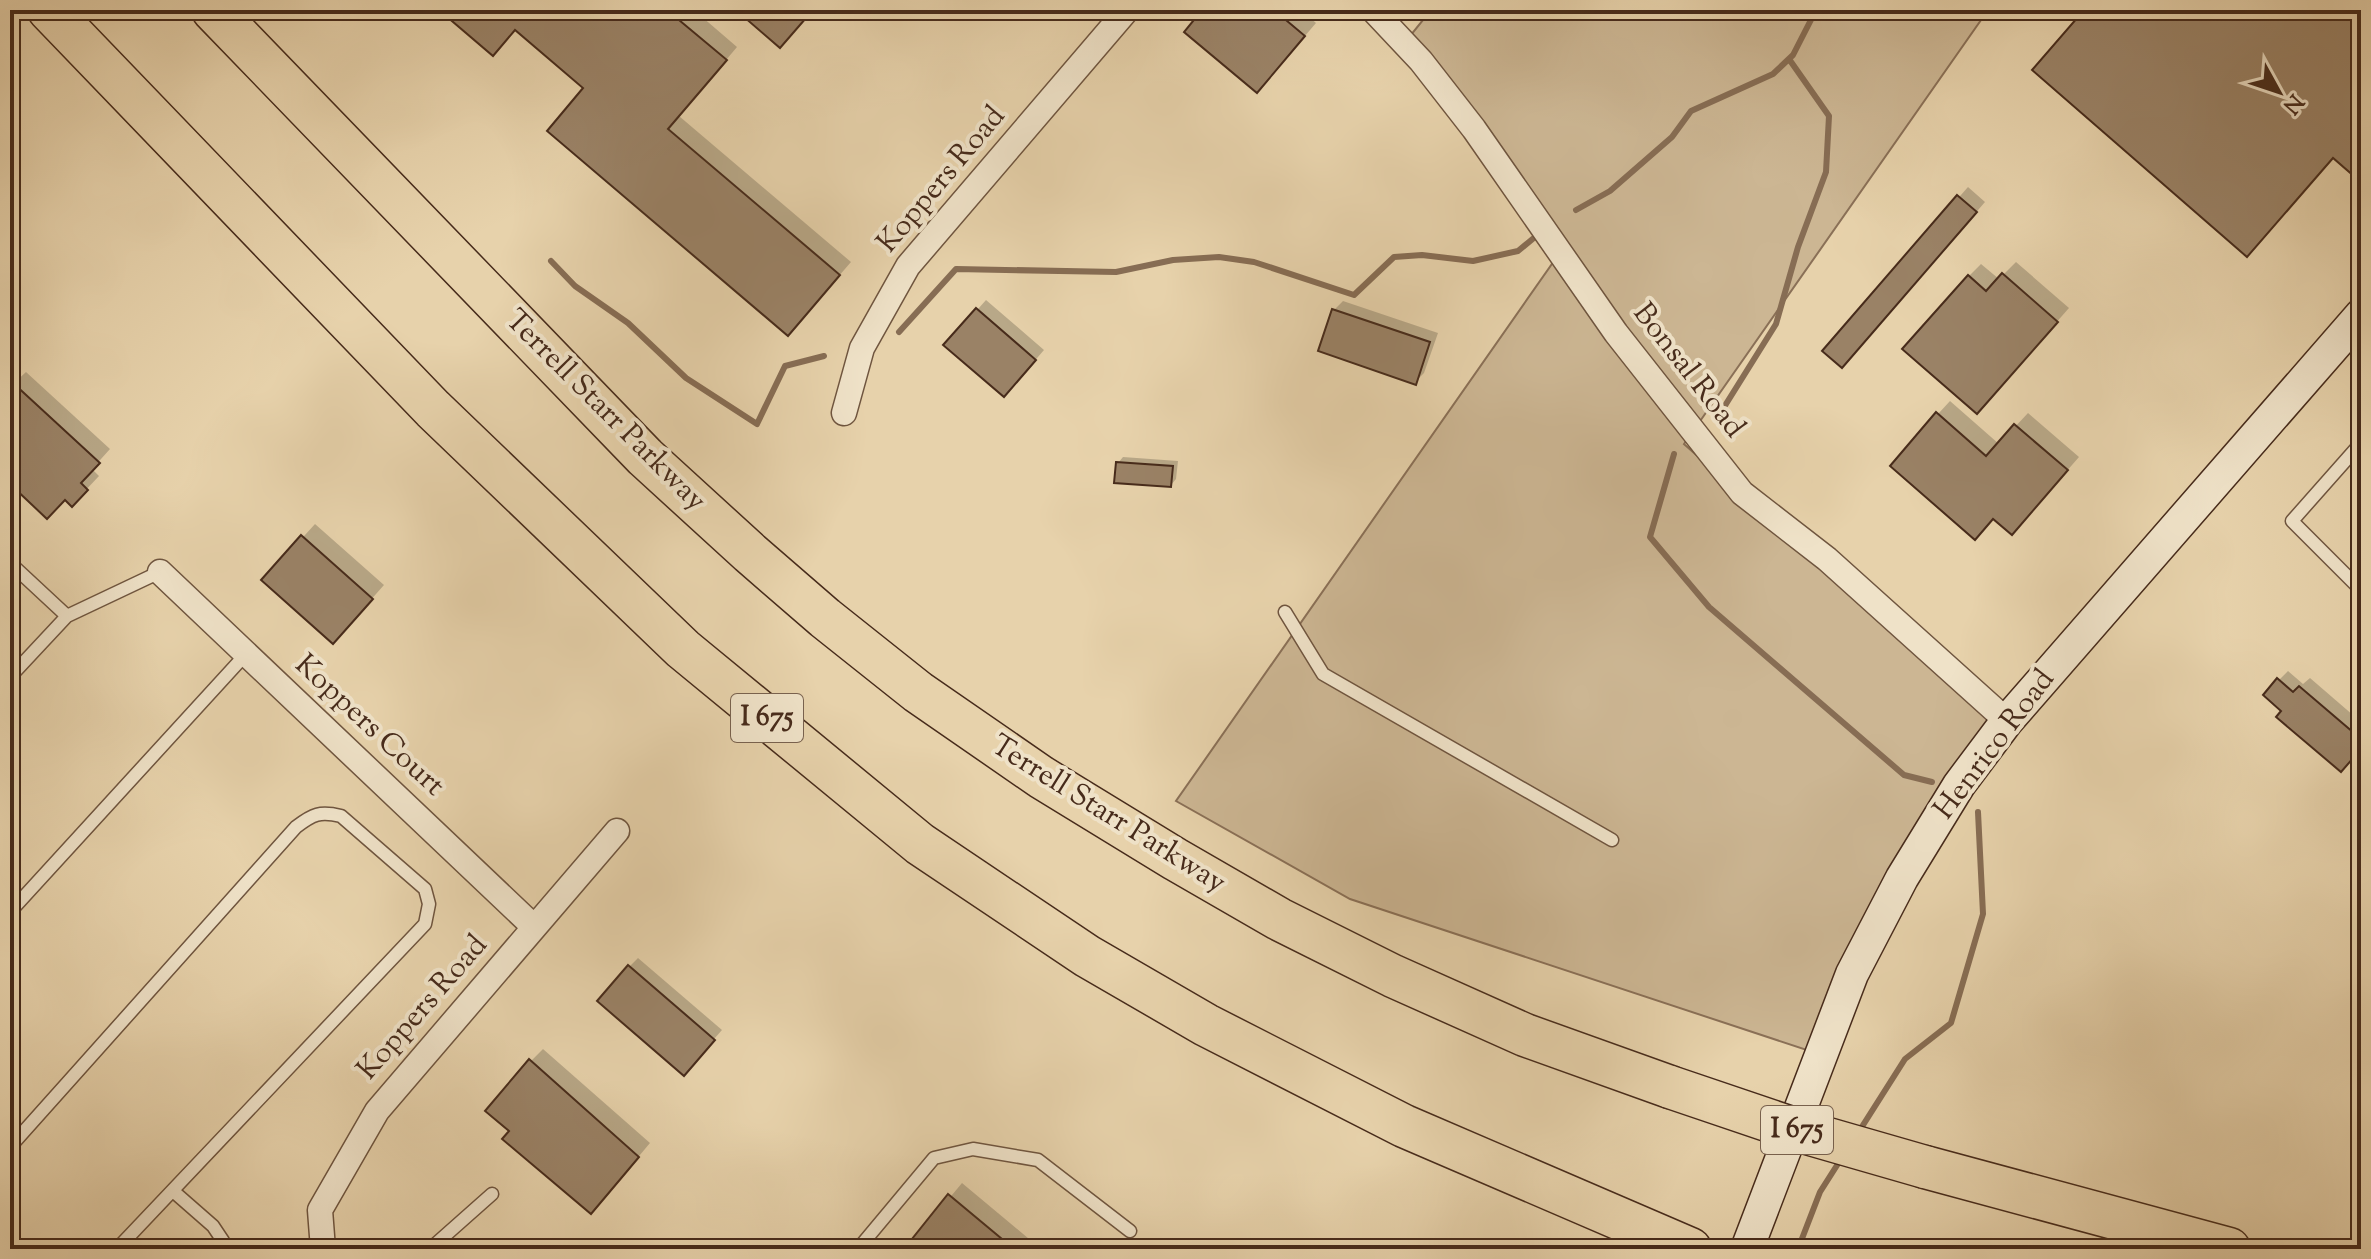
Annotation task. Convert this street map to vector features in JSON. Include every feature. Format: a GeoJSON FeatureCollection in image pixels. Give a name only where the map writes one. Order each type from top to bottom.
{"type":"FeatureCollection","features":[{"type":"Feature","properties":{"kind":"highway","name":"I 675"},"geometry":{"type":"LineString","coordinates":[[49,10],[433,409],[660,627],[920,844],[1087,956],[1206,1025],[1404,1126],[1690,1249]]}},
{"type":"Feature","properties":{"kind":"highway","name":"Terrell Starr Parkway"},"geometry":{"type":"LineString","coordinates":[[213,10],[645,457],[815,609],[918,692],[1041,777],[1279,919],[1393,976],[1525,1035],[1773,1123],[2229,1249]]}},
{"type":"Feature","properties":{"kind":"street","name":"Koppers Road"},"geometry":{"type":"LineString","coordinates":[[844,413],[862,348],[908,266],[1127,10]]}},
{"type":"Feature","properties":{"kind":"street","name":"Bonsal Road"},"geometry":{"type":"LineString","coordinates":[[1373,10],[1421,61],[1474,129],[1616,333],[1742,493],[1827,559],[2007,721]]}},
{"type":"Feature","properties":{"kind":"street","name":"Henrico Road"},"geometry":{"type":"LineString","coordinates":[[1747,1249],[1852,974],[1902,878],[1959,785],[2007,721],[2355,326]]}},
{"type":"Feature","properties":{"kind":"street","name":"Koppers Court"},"geometry":{"type":"LineString","coordinates":[[160,572],[534,927]]}},
{"type":"Feature","properties":{"kind":"street","name":"Koppers Road"},"geometry":{"type":"LineString","coordinates":[[323,1249],[320,1210],[377,1111],[617,831]]}},
{"type":"Feature","properties":{"kind":"lane"},"geometry":{"type":"LineString","coordinates":[[2361,443],[2292,521],[2361,590]]}},
{"type":"Feature","properties":{"kind":"lane"},"geometry":{"type":"LineString","coordinates":[[10,563],[67,616]]}},
{"type":"Feature","properties":{"kind":"lane"},"geometry":{"type":"LineString","coordinates":[[10,677],[67,616],[160,572]]}},
{"type":"Feature","properties":{"kind":"lane"},"geometry":{"type":"LineString","coordinates":[[1285,612],[1323,674],[1612,840]]}},
{"type":"Feature","properties":{"kind":"lane"},"geometry":{"type":"LineString","coordinates":[[10,912],[246,654]]}},
{"type":"Feature","properties":{"kind":"lane"},"geometry":{"type":"LineString","coordinates":[[10,1147],[296,827],[310,817],[326,812],[341,816],[425,889],[429,904],[425,924],[117,1249]]}},
{"type":"Feature","properties":{"kind":"lane"},"geometry":{"type":"LineString","coordinates":[[858,1249],[934,1158],[973,1149],[1038,1160],[1130,1231]]}},
{"type":"Feature","properties":{"kind":"lane"},"geometry":{"type":"LineString","coordinates":[[173,1191],[213,1226],[223,1241],[216,1249]]}},
{"type":"Feature","properties":{"kind":"lane"},"geometry":{"type":"LineString","coordinates":[[430,1249],[492,1194]]}},
{"type":"Feature","properties":{"kind":"lane"},"geometry":{"type":"LineString","coordinates":[[10,1244],[16,1249]]}},
{"type":"Feature","properties":{"kind":"shaded area"},"geometry":{"type":"Polygon","coordinates":[[[1431,10],[1988,10],[1684,444],[2003,726],[1909,857],[1825,1056],[1350,899],[1176,801],[1561,251],[1410,36],[1431,10]]]}},
{"type":"Feature","properties":{"kind":"building"},"geometry":{"type":"Polygon","coordinates":[[[439,10],[667,10],[727,60],[668,129],[840,275],[788,336],[547,131],[583,88],[515,30],[493,56],[439,10]]]}},
{"type":"Feature","properties":{"kind":"building"},"geometry":{"type":"Polygon","coordinates":[[[750,10],[813,10],[780,48],[744,17],[750,10]]]}},
{"type":"Feature","properties":{"kind":"building"},"geometry":{"type":"Polygon","coordinates":[[[1202,10],[1274,10],[1305,36],[1257,93],[1184,32],[1202,10]]]}},
{"type":"Feature","properties":{"kind":"building"},"geometry":{"type":"Polygon","coordinates":[[[2084,10],[2346,10],[2361,23],[2361,170],[2355,177],[2333,158],[2247,257],[2032,70],[2084,10]]]}},
{"type":"Feature","properties":{"kind":"building"},"geometry":{"type":"Polygon","coordinates":[[[1957,195],[1977,212],[1842,368],[1822,351],[1957,195]]]}},
{"type":"Feature","properties":{"kind":"building"},"geometry":{"type":"Polygon","coordinates":[[[2002,273],[2058,322],[1977,414],[1902,349],[1968,275],[1986,291],[2002,273]]]}},
{"type":"Feature","properties":{"kind":"building"},"geometry":{"type":"Polygon","coordinates":[[[976,308],[1036,360],[1004,397],[943,345],[976,308]]]}},
{"type":"Feature","properties":{"kind":"building"},"geometry":{"type":"Polygon","coordinates":[[[1332,309],[1430,342],[1416,385],[1318,351],[1332,309]]]}},
{"type":"Feature","properties":{"kind":"building"},"geometry":{"type":"Polygon","coordinates":[[[12,382],[100,463],[81,483],[88,490],[72,507],[65,500],[47,519],[10,484],[12,382]]]}},
{"type":"Feature","properties":{"kind":"building"},"geometry":{"type":"Polygon","coordinates":[[[1936,412],[1986,456],[2014,424],[2068,470],[2012,535],[1993,519],[1975,540],[1890,466],[1936,412]]]}},
{"type":"Feature","properties":{"kind":"building"},"geometry":{"type":"Polygon","coordinates":[[[1116,462],[1173,466],[1171,487],[1114,483],[1116,462]]]}},
{"type":"Feature","properties":{"kind":"building"},"geometry":{"type":"Polygon","coordinates":[[[301,535],[373,599],[333,644],[261,580],[301,535]]]}},
{"type":"Feature","properties":{"kind":"building"},"geometry":{"type":"Polygon","coordinates":[[[2277,678],[2293,692],[2299,686],[2361,739],[2361,749],[2341,772],[2276,717],[2281,711],[2263,695],[2277,678]]]}},
{"type":"Feature","properties":{"kind":"building"},"geometry":{"type":"Polygon","coordinates":[[[628,965],[715,1040],[684,1076],[597,1001],[628,965]]]}},
{"type":"Feature","properties":{"kind":"building"},"geometry":{"type":"Polygon","coordinates":[[[529,1059],[639,1157],[591,1214],[502,1139],[509,1131],[485,1111],[529,1059]]]}},
{"type":"Feature","properties":{"kind":"building"},"geometry":{"type":"Polygon","coordinates":[[[948,1194],[1014,1249],[904,1249],[948,1194]]]}},
{"type":"Feature","properties":{"kind":"waterway"},"geometry":{"type":"LineString","coordinates":[[1576,210],[1610,191],[1672,137],[1691,111],[1773,74],[1793,55],[1816,10]]}},
{"type":"Feature","properties":{"kind":"waterway"},"geometry":{"type":"LineString","coordinates":[[1721,412],[1776,324],[1798,247],[1826,172],[1829,116],[1789,59]]}},
{"type":"Feature","properties":{"kind":"waterway"},"geometry":{"type":"LineString","coordinates":[[899,332],[956,269],[1116,272],[1173,260],[1219,257],[1254,262],[1354,295],[1394,257],[1422,255],[1473,261],[1518,251],[1535,237]]}},
{"type":"Feature","properties":{"kind":"waterway"},"geometry":{"type":"LineString","coordinates":[[551,261],[575,286],[628,323],[686,378],[757,424],[785,366],[824,356]]}},
{"type":"Feature","properties":{"kind":"waterway"},"geometry":{"type":"LineString","coordinates":[[1674,454],[1650,537],[1709,607],[1904,775],[1932,782]]}},
{"type":"Feature","properties":{"kind":"waterway"},"geometry":{"type":"LineString","coordinates":[[1858,1133],[1905,1059],[1951,1023],[1983,914],[1978,812]]}},
{"type":"Feature","properties":{"kind":"waterway"},"geometry":{"type":"LineString","coordinates":[[1798,1249],[1820,1192],[1841,1159]]}}]}
